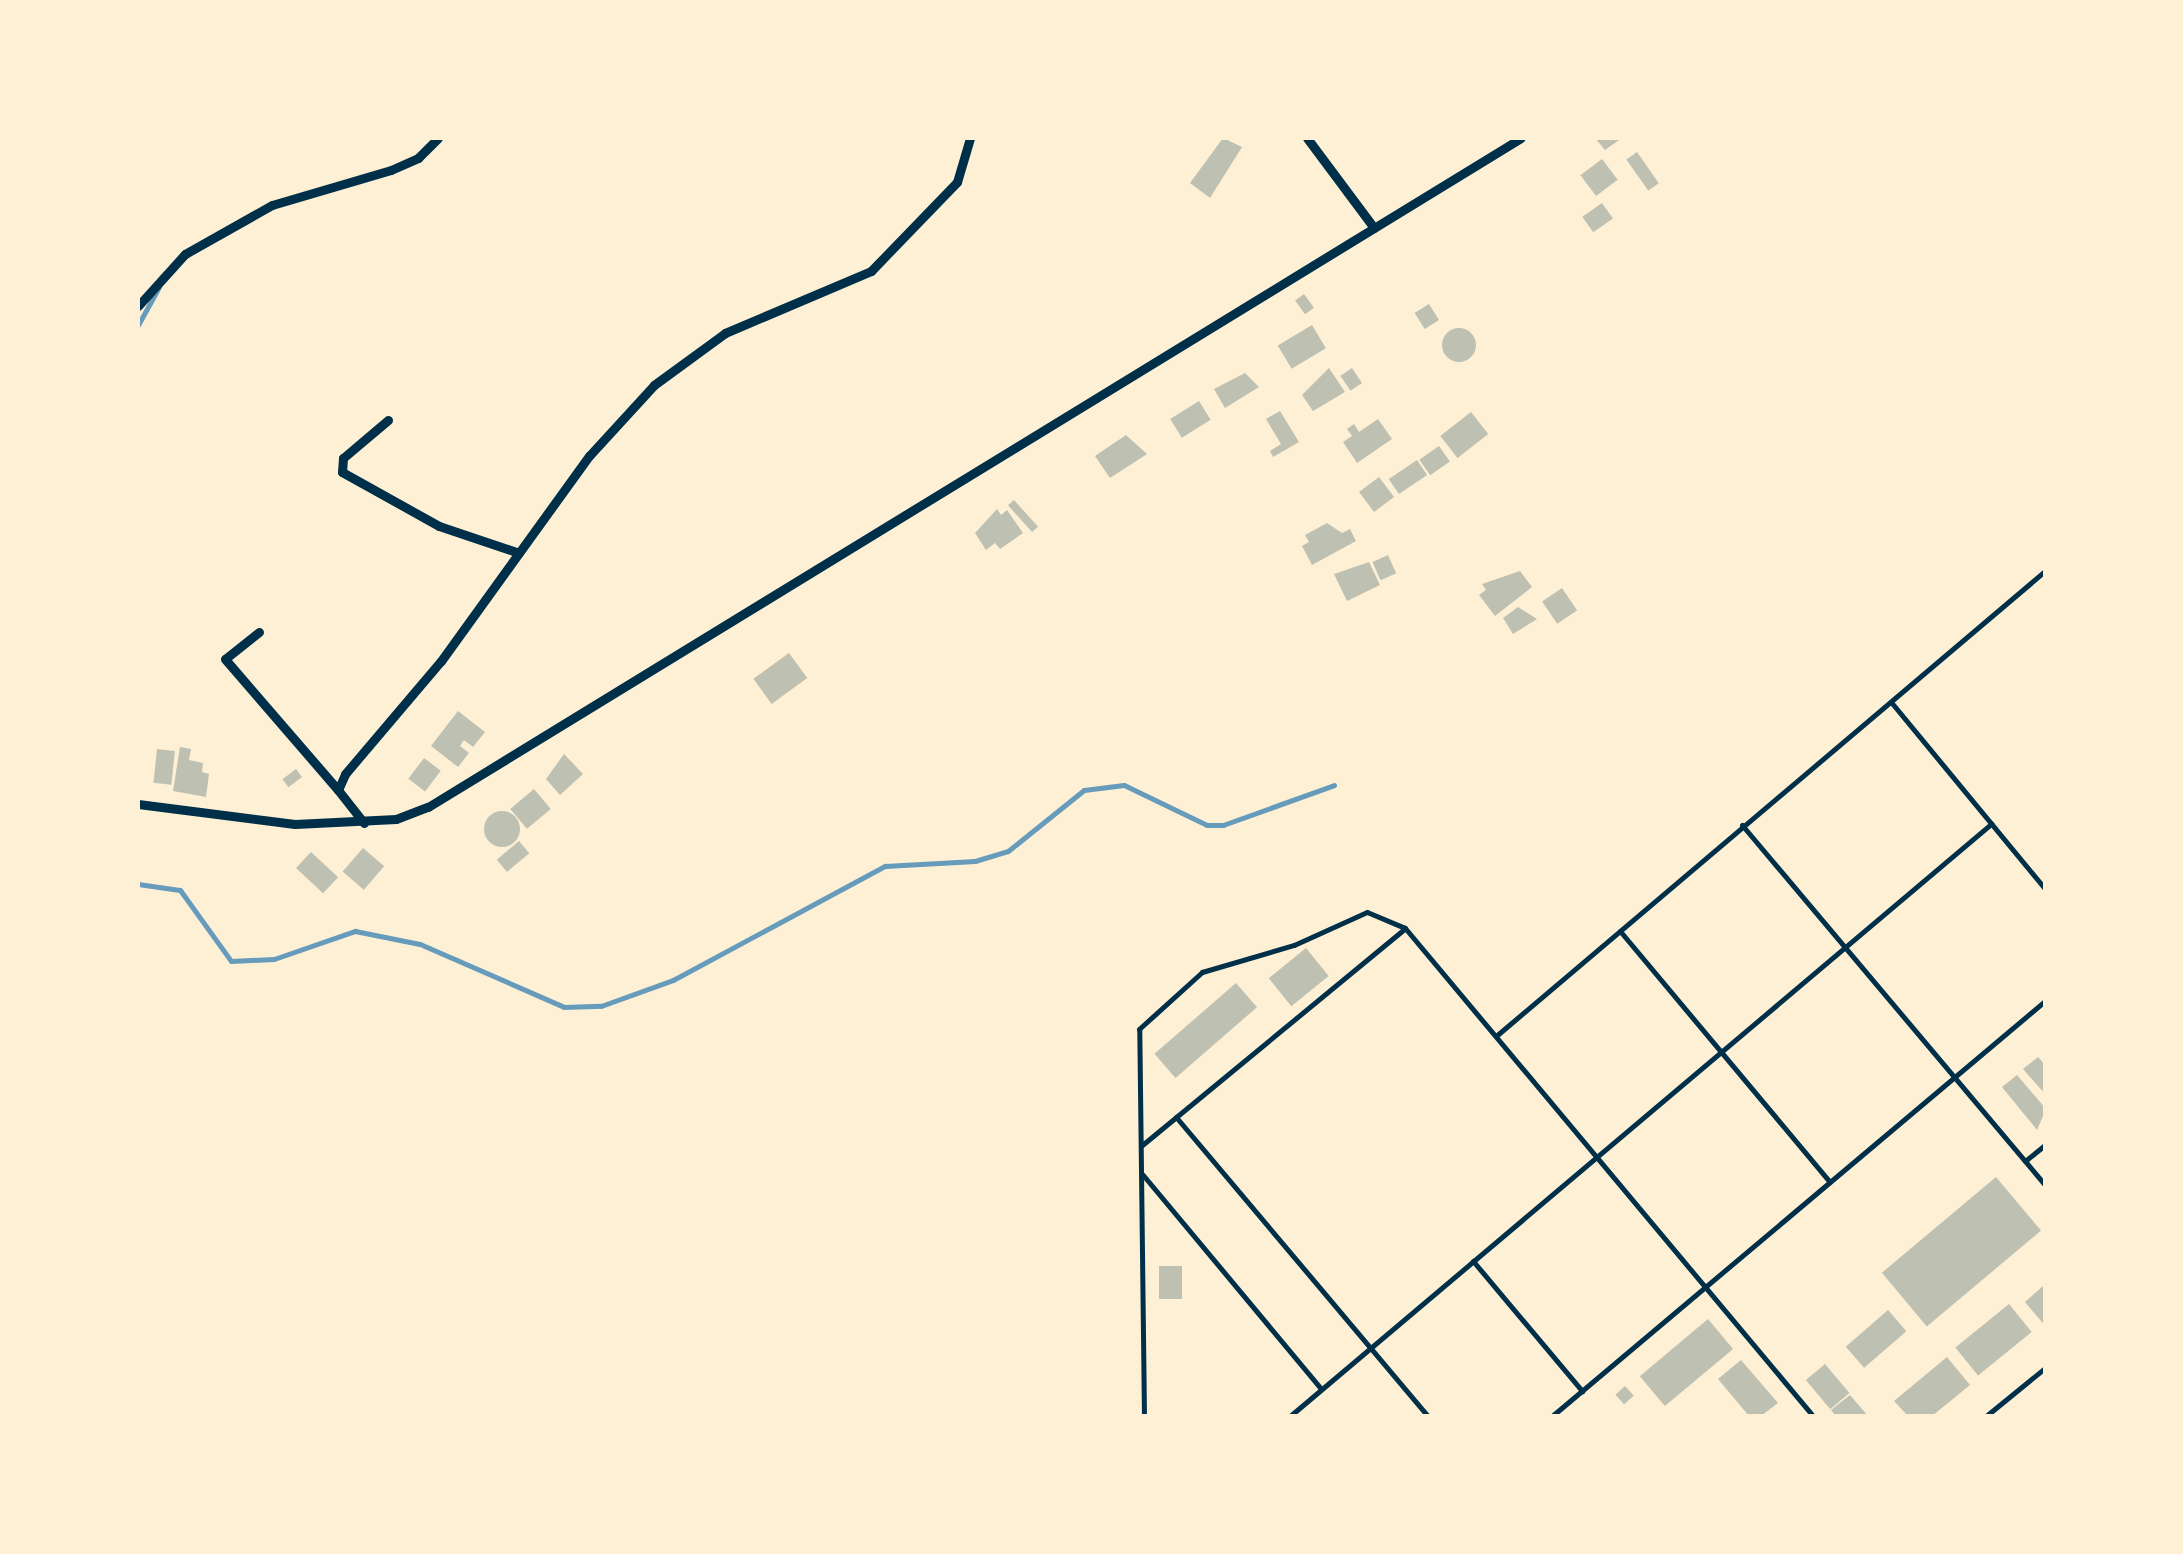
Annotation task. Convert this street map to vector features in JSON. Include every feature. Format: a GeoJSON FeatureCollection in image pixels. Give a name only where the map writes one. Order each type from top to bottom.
{"type":"FeatureCollection","features":[{"type":"Feature","properties":{"kind":"street"},"geometry":{"type":"LineString","coordinates":[[139,299],[185,254],[272,204],[391,170],[418,158],[438,138]]}},
{"type":"Feature","properties":{"kind":"street"},"geometry":{"type":"LineString","coordinates":[[338,790],[589,456],[654,386],[725,333],[871,270],[957,182],[970,138]]}},
{"type":"Feature","properties":{"kind":"street"},"geometry":{"type":"LineString","coordinates":[[1307,138],[1374,228]]}},
{"type":"Feature","properties":{"kind":"street"},"geometry":{"type":"LineString","coordinates":[[138,804],[295,824],[364,823],[396,819],[477,780],[1520,138]]}},
{"type":"Feature","properties":{"kind":"street"},"geometry":{"type":"LineString","coordinates":[[388,420],[343,458],[342,472],[440,526],[519,553]]}},
{"type":"Feature","properties":{"kind":"street"},"geometry":{"type":"LineString","coordinates":[[260,632],[225,659],[364,823]]}},
{"type":"Feature","properties":{"kind":"lane"},"geometry":{"type":"LineString","coordinates":[[1496,1036],[2046,570]]}},
{"type":"Feature","properties":{"kind":"lane"},"geometry":{"type":"LineString","coordinates":[[1891,702],[2046,890]]}},
{"type":"Feature","properties":{"kind":"lane"},"geometry":{"type":"LineString","coordinates":[[1290,1416],[1991,824]]}},
{"type":"Feature","properties":{"kind":"lane"},"geometry":{"type":"LineString","coordinates":[[1742,825],[2046,1186]]}},
{"type":"Feature","properties":{"kind":"lane"},"geometry":{"type":"LineString","coordinates":[[1144,1416],[1139,1029],[1202,972],[1294,945],[1366,912],[1405,928],[1813,1416]]}},
{"type":"Feature","properties":{"kind":"lane"},"geometry":{"type":"LineString","coordinates":[[1141,1147],[1405,928]]}},
{"type":"Feature","properties":{"kind":"lane"},"geometry":{"type":"LineString","coordinates":[[1620,932],[1830,1182]]}},
{"type":"Feature","properties":{"kind":"lane"},"geometry":{"type":"LineString","coordinates":[[1552,1416],[2046,1000]]}},
{"type":"Feature","properties":{"kind":"lane"},"geometry":{"type":"LineString","coordinates":[[1176,1117],[1428,1416]]}},
{"type":"Feature","properties":{"kind":"lane"},"geometry":{"type":"LineString","coordinates":[[2025,1161],[2046,1144]]}},
{"type":"Feature","properties":{"kind":"lane"},"geometry":{"type":"LineString","coordinates":[[1141,1172],[1322,1390]]}},
{"type":"Feature","properties":{"kind":"lane"},"geometry":{"type":"LineString","coordinates":[[1473,1262],[1582,1391]]}},
{"type":"Feature","properties":{"kind":"lane"},"geometry":{"type":"LineString","coordinates":[[1986,1416],[2046,1367]]}},
{"type":"Feature","properties":{"kind":"building"},"geometry":{"type":"Polygon","coordinates":[[[1223,138],[1242,147],[1210,198],[1190,183],[1223,138]]]}},
{"type":"Feature","properties":{"kind":"building"},"geometry":{"type":"Polygon","coordinates":[[[1595,138],[1622,138],[1605,150],[1595,138]]]}},
{"type":"Feature","properties":{"kind":"building"},"geometry":{"type":"Polygon","coordinates":[[[1637,152],[1659,183],[1648,191],[1626,159],[1637,152]]]}},
{"type":"Feature","properties":{"kind":"building"},"geometry":{"type":"Polygon","coordinates":[[[1602,159],[1618,180],[1596,196],[1580,175],[1602,159]]]}},
{"type":"Feature","properties":{"kind":"building"},"geometry":{"type":"Polygon","coordinates":[[[1602,203],[1613,219],[1593,232],[1582,217],[1602,203]]]}},
{"type":"Feature","properties":{"kind":"building"},"geometry":{"type":"Polygon","coordinates":[[[1304,294],[1314,308],[1305,314],[1295,300],[1304,294]]]}},
{"type":"Feature","properties":{"kind":"building"},"geometry":{"type":"Polygon","coordinates":[[[1429,304],[1439,320],[1425,329],[1415,313],[1429,304]]]}},
{"type":"Feature","properties":{"kind":"building"},"geometry":{"type":"Polygon","coordinates":[[[1312,325],[1326,348],[1292,369],[1278,346],[1312,325]]]}},
{"type":"Feature","properties":{"kind":"building"},"geometry":{"type":"Polygon","coordinates":[[[1459,328],[1471,333],[1476,345],[1471,357],[1459,362],[1447,357],[1442,345],[1447,333],[1459,328]]]}},
{"type":"Feature","properties":{"kind":"building"},"geometry":{"type":"Polygon","coordinates":[[[1329,368],[1345,392],[1313,411],[1302,395],[1329,368]]]}},
{"type":"Feature","properties":{"kind":"building"},"geometry":{"type":"Polygon","coordinates":[[[1352,368],[1362,383],[1350,391],[1340,376],[1352,368]]]}},
{"type":"Feature","properties":{"kind":"building"},"geometry":{"type":"Polygon","coordinates":[[[1245,373],[1259,387],[1225,408],[1214,389],[1245,373]]]}},
{"type":"Feature","properties":{"kind":"building"},"geometry":{"type":"Polygon","coordinates":[[[1199,401],[1211,420],[1182,438],[1170,419],[1199,401]]]}},
{"type":"Feature","properties":{"kind":"building"},"geometry":{"type":"Polygon","coordinates":[[[1280,411],[1299,442],[1273,457],[1270,451],[1281,444],[1266,419],[1280,411]]]}},
{"type":"Feature","properties":{"kind":"building"},"geometry":{"type":"Polygon","coordinates":[[[1471,412],[1488,434],[1458,458],[1440,436],[1471,412]]]}},
{"type":"Feature","properties":{"kind":"building"},"geometry":{"type":"Polygon","coordinates":[[[1378,419],[1392,439],[1357,463],[1343,442],[1352,436],[1347,429],[1354,424],[1359,432],[1378,419]]]}},
{"type":"Feature","properties":{"kind":"building"},"geometry":{"type":"Polygon","coordinates":[[[1126,435],[1147,454],[1110,478],[1095,456],[1126,435]]]}},
{"type":"Feature","properties":{"kind":"building"},"geometry":{"type":"Polygon","coordinates":[[[1439,446],[1450,462],[1430,475],[1419,460],[1439,446]]]}},
{"type":"Feature","properties":{"kind":"building"},"geometry":{"type":"Polygon","coordinates":[[[1417,460],[1427,475],[1399,494],[1389,479],[1417,460]]]}},
{"type":"Feature","properties":{"kind":"building"},"geometry":{"type":"Polygon","coordinates":[[[1379,477],[1394,497],[1374,512],[1359,492],[1379,477]]]}},
{"type":"Feature","properties":{"kind":"building"},"geometry":{"type":"Polygon","coordinates":[[[1014,500],[1038,527],[1032,532],[1008,505],[1014,500]]]}},
{"type":"Feature","properties":{"kind":"building"},"geometry":{"type":"Polygon","coordinates":[[[997,509],[1001,515],[1007,510],[1023,533],[1000,549],[995,543],[986,550],[975,533],[997,509]]]}},
{"type":"Feature","properties":{"kind":"building"},"geometry":{"type":"Polygon","coordinates":[[[1327,523],[1342,533],[1350,529],[1356,541],[1312,565],[1302,546],[1309,542],[1305,535],[1327,523]]]}},
{"type":"Feature","properties":{"kind":"building"},"geometry":{"type":"Polygon","coordinates":[[[1388,555],[1396,573],[1381,580],[1372,562],[1388,555]]]}},
{"type":"Feature","properties":{"kind":"building"},"geometry":{"type":"Polygon","coordinates":[[[1369,562],[1380,585],[1347,601],[1334,574],[1369,562]]]}},
{"type":"Feature","properties":{"kind":"building"},"geometry":{"type":"Polygon","coordinates":[[[1520,571],[1532,587],[1495,616],[1479,595],[1486,590],[1482,584],[1520,571]]]}},
{"type":"Feature","properties":{"kind":"building"},"geometry":{"type":"Polygon","coordinates":[[[1562,588],[1577,610],[1557,624],[1542,601],[1562,588]]]}},
{"type":"Feature","properties":{"kind":"building"},"geometry":{"type":"Polygon","coordinates":[[[1518,607],[1537,619],[1513,634],[1503,618],[1518,607]]]}},
{"type":"Feature","properties":{"kind":"building"},"geometry":{"type":"Polygon","coordinates":[[[789,653],[807,678],[772,704],[753,679],[789,653]]]}},
{"type":"Feature","properties":{"kind":"building"},"geometry":{"type":"Polygon","coordinates":[[[458,711],[485,732],[473,747],[464,740],[460,746],[469,753],[458,767],[431,746],[458,711]]]}},
{"type":"Feature","properties":{"kind":"building"},"geometry":{"type":"Polygon","coordinates":[[[180,747],[191,749],[189,760],[203,763],[202,772],[209,774],[206,797],[173,791],[180,747]]]}},
{"type":"Feature","properties":{"kind":"building"},"geometry":{"type":"Polygon","coordinates":[[[157,749],[175,751],[171,785],[153,783],[157,749]]]}},
{"type":"Feature","properties":{"kind":"building"},"geometry":{"type":"Polygon","coordinates":[[[564,754],[583,774],[560,795],[546,779],[564,754]]]}},
{"type":"Feature","properties":{"kind":"building"},"geometry":{"type":"Polygon","coordinates":[[[424,758],[441,771],[425,791],[408,779],[424,758]]]}},
{"type":"Feature","properties":{"kind":"building"},"geometry":{"type":"Polygon","coordinates":[[[296,769],[302,777],[288,787],[282,779],[296,769]]]}},
{"type":"Feature","properties":{"kind":"building"},"geometry":{"type":"Polygon","coordinates":[[[534,789],[551,809],[527,829],[510,809],[534,789]]]}},
{"type":"Feature","properties":{"kind":"building"},"geometry":{"type":"Polygon","coordinates":[[[502,811],[515,816],[520,829],[515,842],[502,847],[489,842],[484,829],[489,816],[502,811]]]}},
{"type":"Feature","properties":{"kind":"building"},"geometry":{"type":"Polygon","coordinates":[[[519,841],[529,853],[507,872],[497,860],[519,841]]]}},
{"type":"Feature","properties":{"kind":"building"},"geometry":{"type":"Polygon","coordinates":[[[363,848],[384,866],[364,890],[343,871],[363,848]]]}},
{"type":"Feature","properties":{"kind":"building"},"geometry":{"type":"Polygon","coordinates":[[[311,852],[338,877],[323,893],[296,868],[311,852]]]}},
{"type":"Feature","properties":{"kind":"building"},"geometry":{"type":"Polygon","coordinates":[[[1306,948],[1329,976],[1291,1006],[1269,978],[1306,948]]]}},
{"type":"Feature","properties":{"kind":"building"},"geometry":{"type":"Polygon","coordinates":[[[1236,983],[1257,1007],[1175,1078],[1154,1054],[1236,983]]]}},
{"type":"Feature","properties":{"kind":"building"},"geometry":{"type":"Polygon","coordinates":[[[2038,1057],[2046,1066],[2046,1095],[2023,1069],[2038,1057]]]}},
{"type":"Feature","properties":{"kind":"building"},"geometry":{"type":"Polygon","coordinates":[[[2017,1075],[2046,1109],[2037,1130],[2002,1087],[2017,1075]]]}},
{"type":"Feature","properties":{"kind":"building"},"geometry":{"type":"Polygon","coordinates":[[[1996,1177],[2041,1231],[1927,1326],[1882,1273],[1996,1177]]]}},
{"type":"Feature","properties":{"kind":"building"},"geometry":{"type":"Polygon","coordinates":[[[1159,1266],[1182,1266],[1182,1299],[1159,1299],[1159,1266]]]}},
{"type":"Feature","properties":{"kind":"building"},"geometry":{"type":"Polygon","coordinates":[[[2043,1286],[2046,1290],[2046,1327],[2025,1302],[2043,1286]]]}},
{"type":"Feature","properties":{"kind":"building"},"geometry":{"type":"Polygon","coordinates":[[[2009,1304],[2032,1332],[1978,1375],[1955,1347],[2009,1304]]]}},
{"type":"Feature","properties":{"kind":"building"},"geometry":{"type":"Polygon","coordinates":[[[1888,1310],[1906,1331],[1864,1368],[1846,1347],[1888,1310]]]}},
{"type":"Feature","properties":{"kind":"building"},"geometry":{"type":"Polygon","coordinates":[[[1708,1319],[1733,1349],[1665,1406],[1640,1376],[1708,1319]]]}},
{"type":"Feature","properties":{"kind":"building"},"geometry":{"type":"Polygon","coordinates":[[[1947,1357],[1970,1385],[1932,1416],[1908,1416],[1894,1401],[1947,1357]]]}},
{"type":"Feature","properties":{"kind":"building"},"geometry":{"type":"Polygon","coordinates":[[[1741,1360],[1778,1403],[1761,1416],[1749,1416],[1718,1379],[1741,1360]]]}},
{"type":"Feature","properties":{"kind":"building"},"geometry":{"type":"Polygon","coordinates":[[[1825,1364],[1849,1393],[1830,1409],[1806,1380],[1825,1364]]]}},
{"type":"Feature","properties":{"kind":"building"},"geometry":{"type":"Polygon","coordinates":[[[1625,1386],[1634,1396],[1624,1404],[1615,1395],[1625,1386]]]}},
{"type":"Feature","properties":{"kind":"building"},"geometry":{"type":"Polygon","coordinates":[[[1850,1395],[1868,1416],[1836,1416],[1831,1410],[1850,1395]]]}},
{"type":"Feature","properties":{"kind":"waterway"},"geometry":{"type":"LineString","coordinates":[[138,325],[159,287]]}},
{"type":"Feature","properties":{"kind":"waterway"},"geometry":{"type":"LineString","coordinates":[[138,884],[180,890],[231,961],[274,959],[355,931],[420,944],[564,1007],[601,1006],[673,980],[885,866],[975,861],[1008,851],[1084,790],[1124,785],[1207,825],[1223,825],[1334,785]]}}]}
